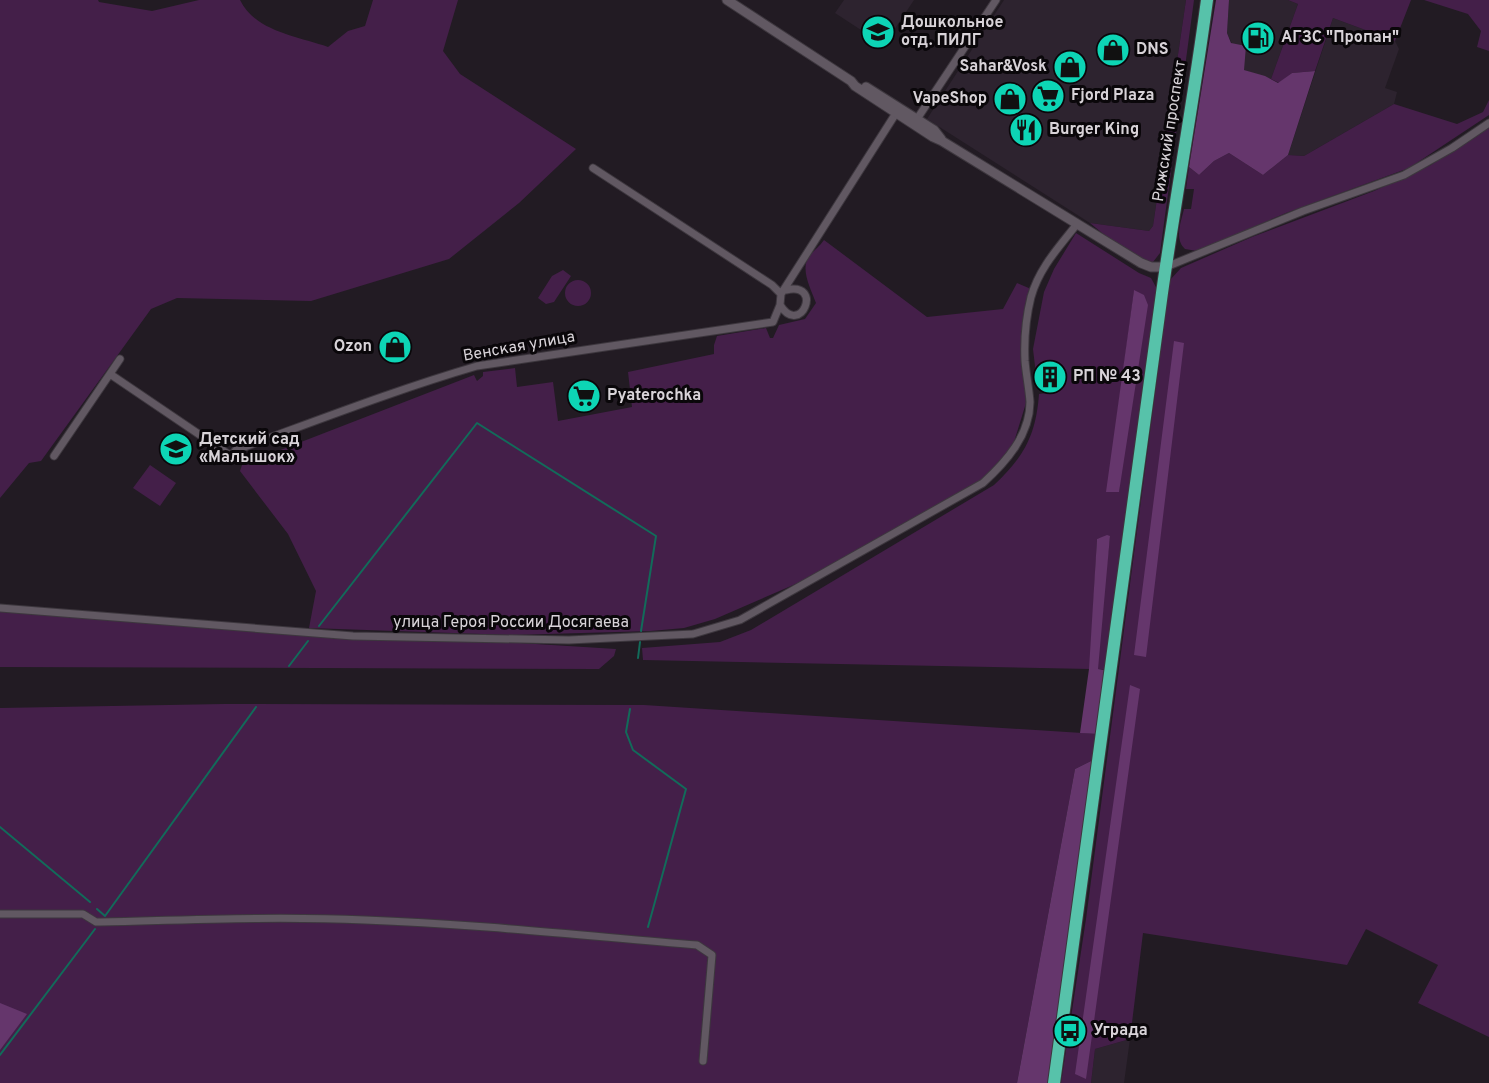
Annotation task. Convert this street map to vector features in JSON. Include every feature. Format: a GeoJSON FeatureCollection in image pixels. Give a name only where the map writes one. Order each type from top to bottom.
{"type":"FeatureCollection","features":[{"type":"Feature","properties":{"kind":"highway","name":"Рижский проспект"},"geometry":{"type":"LineString","coordinates":[[1054,1083],[1166,267],[1196,84],[1207,0]]}},
{"type":"Feature","properties":{"kind":"street"},"geometry":{"type":"LineString","coordinates":[[727,0],[933,137],[1151,267],[1166,267],[1303,211],[1404,175],[1452,148],[1489,123]]}},
{"type":"Feature","properties":{"kind":"street"},"geometry":{"type":"LineString","coordinates":[[917,119],[994,0]]}},
{"type":"Feature","properties":{"kind":"street"},"geometry":{"type":"LineString","coordinates":[[897,111],[917,119],[934,130],[942,141]]}},
{"type":"Feature","properties":{"kind":"street"},"geometry":{"type":"LineString","coordinates":[[784,292],[794,288],[802,291],[807,298],[806,307],[801,313],[792,315],[784,312],[780,305],[784,292],[897,111]]}},
{"type":"Feature","properties":{"kind":"street"},"geometry":{"type":"LineString","coordinates":[[593,168],[784,292]]}},
{"type":"Feature","properties":{"kind":"street","name":"улица Героя России Досягаева"},"geometry":{"type":"LineString","coordinates":[[0,608],[352,636],[569,640],[693,634],[740,620],[983,483],[1005,463],[1017,444],[1030,403],[1025,361],[1027,318],[1031,297],[1039,273],[1077,224]]}},
{"type":"Feature","properties":{"kind":"street","name":"Венская улица"},"geometry":{"type":"LineString","coordinates":[[110,374],[231,456],[236,450],[322,418],[477,366],[773,322],[780,305]]}},
{"type":"Feature","properties":{"kind":"street"},"geometry":{"type":"LineString","coordinates":[[54,456],[120,359]]}},
{"type":"Feature","properties":{"kind":"street"},"geometry":{"type":"LineString","coordinates":[[0,914],[83,914],[96,922],[280,918],[366,920],[489,927],[697,945],[712,955],[703,1061]]}},
{"type":"Feature","properties":{"kind":"shaded area"},"geometry":{"type":"Polygon","coordinates":[[[0,0],[98,0],[152,11],[199,0],[240,0],[247,11],[267,26],[328,47],[348,31],[365,26],[373,0],[458,0],[443,51],[460,74],[576,149],[519,203],[449,259],[311,301],[177,298],[151,309],[41,461],[29,463],[0,498],[0,0]]]}},
{"type":"Feature","properties":{"kind":"shaded area","name":"Дошкольное отд. ПИЛГ"},"geometry":{"type":"Polygon","coordinates":[[[844,0],[914,0],[884,45],[835,13],[844,0]]]}},
{"type":"Feature","properties":{"kind":"shaded area"},"geometry":{"type":"Polygon","coordinates":[[[1004,0],[1186,0],[1153,226],[1149,231],[1090,223],[927,119],[1004,0]]]}},
{"type":"Feature","properties":{"kind":"shaded area"},"geometry":{"type":"Polygon","coordinates":[[[1186,0],[1194,0],[1160,253],[1153,262],[1146,263],[1119,247],[1090,223],[1149,231],[1153,226],[1186,0]]]}},
{"type":"Feature","properties":{"kind":"shaded area"},"geometry":{"type":"Polygon","coordinates":[[[1216,0],[1229,0],[1227,33],[1231,43],[1246,46],[1244,70],[1265,76],[1278,83],[1292,73],[1315,71],[1288,155],[1263,175],[1229,153],[1214,161],[1199,175],[1189,167],[1216,0]]]}},
{"type":"Feature","properties":{"kind":"shaded area","name":"АГЗС \"Пропан\""},"geometry":{"type":"Polygon","coordinates":[[[1229,0],[1288,0],[1298,4],[1271,79],[1244,70],[1227,33],[1229,0]]]}},
{"type":"Feature","properties":{"kind":"shaded area"},"geometry":{"type":"Polygon","coordinates":[[[1288,0],[1411,0],[1395,41],[1333,18],[1315,71],[1292,73],[1279,83],[1271,79],[1298,4],[1288,0]]]}},
{"type":"Feature","properties":{"kind":"shaded area"},"geometry":{"type":"Polygon","coordinates":[[[1424,0],[1489,0],[1489,51],[1477,47],[1481,31],[1468,14],[1424,0]]]}},
{"type":"Feature","properties":{"kind":"shaded area"},"geometry":{"type":"Polygon","coordinates":[[[1333,18],[1395,41],[1399,49],[1385,88],[1397,92],[1394,104],[1304,156],[1288,155],[1333,18]]]}},
{"type":"Feature","properties":{"kind":"shaded area"},"geometry":{"type":"Polygon","coordinates":[[[1489,100],[1489,115],[1409,168],[1286,213],[1197,251],[1185,249],[1182,245],[1179,235],[1180,225],[1184,209],[1191,209],[1194,189],[1186,189],[1189,167],[1199,175],[1214,161],[1229,153],[1263,175],[1288,155],[1304,156],[1394,104],[1457,124],[1483,112],[1489,100]]]}},
{"type":"Feature","properties":{"kind":"shaded area"},"geometry":{"type":"Polygon","coordinates":[[[1489,126],[1489,1037],[1418,1003],[1438,965],[1366,929],[1347,965],[1143,933],[1130,1039],[1095,1049],[1091,1083],[1061,1083],[1086,919],[1170,280],[1181,268],[1252,237],[1374,191],[1431,165],[1489,126]]]}},
{"type":"Feature","properties":{"kind":"shaded area"},"geometry":{"type":"Polygon","coordinates":[[[1076,233],[1139,273],[1151,278],[1157,289],[1109,670],[1095,669],[1110,536],[1097,539],[1090,669],[643,660],[642,648],[720,642],[751,630],[994,485],[1013,465],[1027,444],[1035,422],[1039,394],[1054,392],[1058,365],[1046,363],[1044,383],[1037,383],[1033,349],[1044,292],[1054,269],[1076,233]],[[1134,291],[1107,492],[1119,492],[1134,291]]]}},
{"type":"Feature","properties":{"kind":"shaded area"},"geometry":{"type":"Polygon","coordinates":[[[824,240],[927,317],[1003,309],[1017,283],[1031,289],[1024,311],[1022,343],[1026,403],[1014,442],[1003,462],[981,481],[798,583],[715,619],[684,628],[512,635],[309,628],[316,591],[288,534],[240,471],[242,465],[474,375],[477,381],[483,376],[483,372],[515,368],[517,387],[553,382],[558,421],[632,407],[628,372],[714,354],[717,336],[766,328],[770,338],[773,338],[779,325],[805,319],[816,303],[807,279],[807,260],[824,240]]]}},
{"type":"Feature","properties":{"kind":"shaded area"},"geometry":{"type":"Polygon","coordinates":[[[563,270],[571,276],[554,302],[546,304],[538,298],[552,276],[563,270]]]}},
{"type":"Feature","properties":{"kind":"shaded area"},"geometry":{"type":"Polygon","coordinates":[[[578,280],[587,284],[591,293],[587,302],[578,306],[569,302],[565,293],[569,284],[578,280]]]}},
{"type":"Feature","properties":{"kind":"shaded area"},"geometry":{"type":"Polygon","coordinates":[[[1134,290],[1144,295],[1148,305],[1119,492],[1106,492],[1134,290]]]}},
{"type":"Feature","properties":{"kind":"shaded area"},"geometry":{"type":"Polygon","coordinates":[[[1174,341],[1184,343],[1146,657],[1134,655],[1174,341]]]}},
{"type":"Feature","properties":{"kind":"shaded area"},"geometry":{"type":"Polygon","coordinates":[[[150,465],[176,483],[160,506],[133,488],[150,465]]]}},
{"type":"Feature","properties":{"kind":"shaded area"},"geometry":{"type":"Polygon","coordinates":[[[1110,536],[1098,669],[1109,671],[1098,734],[1080,733],[1089,669],[1097,539],[1110,536]]]}},
{"type":"Feature","properties":{"kind":"shaded area"},"geometry":{"type":"Polygon","coordinates":[[[0,604],[2,611],[616,649],[614,656],[599,669],[0,667],[0,604]]]}},
{"type":"Feature","properties":{"kind":"shaded area"},"geometry":{"type":"Polygon","coordinates":[[[1130,685],[1140,689],[1086,1079],[1075,1074],[1130,685]]]}},
{"type":"Feature","properties":{"kind":"shaded area"},"geometry":{"type":"Polygon","coordinates":[[[224,704],[644,705],[1098,734],[1095,759],[1075,769],[1017,1083],[0,1083],[0,708],[224,704]]]}},
{"type":"Feature","properties":{"kind":"shaded area"},"geometry":{"type":"Polygon","coordinates":[[[1095,759],[1049,1083],[1017,1083],[1075,769],[1095,759]]]}},
{"type":"Feature","properties":{"kind":"shaded area"},"geometry":{"type":"Polygon","coordinates":[[[0,1003],[27,1014],[0,1050],[0,1003]]]}},
{"type":"Feature","properties":{"kind":"shaded area"},"geometry":{"type":"Polygon","coordinates":[[[1130,1039],[1124,1083],[1091,1083],[1095,1049],[1130,1039]]]}},
{"type":"Feature","properties":{"kind":"waterway"},"geometry":{"type":"LineString","coordinates":[[319,626],[477,423],[656,536],[641,631]]}},
{"type":"Feature","properties":{"kind":"waterway"},"geometry":{"type":"LineString","coordinates":[[289,666],[308,641]]}},
{"type":"Feature","properties":{"kind":"waterway"},"geometry":{"type":"LineString","coordinates":[[638,658],[640,642]]}},
{"type":"Feature","properties":{"kind":"waterway"},"geometry":{"type":"LineString","coordinates":[[97,909],[105,916],[256,707]]}},
{"type":"Feature","properties":{"kind":"waterway"},"geometry":{"type":"LineString","coordinates":[[630,709],[626,732],[633,750],[686,789],[648,927]]}},
{"type":"Feature","properties":{"kind":"waterway"},"geometry":{"type":"LineString","coordinates":[[0,827],[90,902]]}},
{"type":"Feature","properties":{"kind":"waterway"},"geometry":{"type":"LineString","coordinates":[[0,1055],[95,929]]}},
{"type":"Feature","properties":{"kind":"place","name":"Дошкольное отд. ПИЛГ"},"geometry":{"type":"Point","coordinates":[878,32]}},
{"type":"Feature","properties":{"kind":"place","name":"АГЗС \"Пропан\""},"geometry":{"type":"Point","coordinates":[1258,38]}},
{"type":"Feature","properties":{"kind":"place","name":"DNS"},"geometry":{"type":"Point","coordinates":[1113,50]}},
{"type":"Feature","properties":{"kind":"place","name":"Sahar&Vosk"},"geometry":{"type":"Point","coordinates":[1070,67]}},
{"type":"Feature","properties":{"kind":"place","name":"Fjord Plaza"},"geometry":{"type":"Point","coordinates":[1048,96]}},
{"type":"Feature","properties":{"kind":"place","name":"VapeShop"},"geometry":{"type":"Point","coordinates":[1010,99]}},
{"type":"Feature","properties":{"kind":"place","name":"Burger King"},"geometry":{"type":"Point","coordinates":[1026,130]}},
{"type":"Feature","properties":{"kind":"place","name":"Ozon"},"geometry":{"type":"Point","coordinates":[395,347]}},
{"type":"Feature","properties":{"kind":"place","name":"РП № 43"},"geometry":{"type":"Point","coordinates":[1050,377]}},
{"type":"Feature","properties":{"kind":"place","name":"Pyaterochka"},"geometry":{"type":"Point","coordinates":[584,396]}},
{"type":"Feature","properties":{"kind":"place","name":"Детский сад «Малышок»"},"geometry":{"type":"Point","coordinates":[176,449]}},
{"type":"Feature","properties":{"kind":"place","name":"Уграда"},"geometry":{"type":"Point","coordinates":[1070,1031]}}]}
